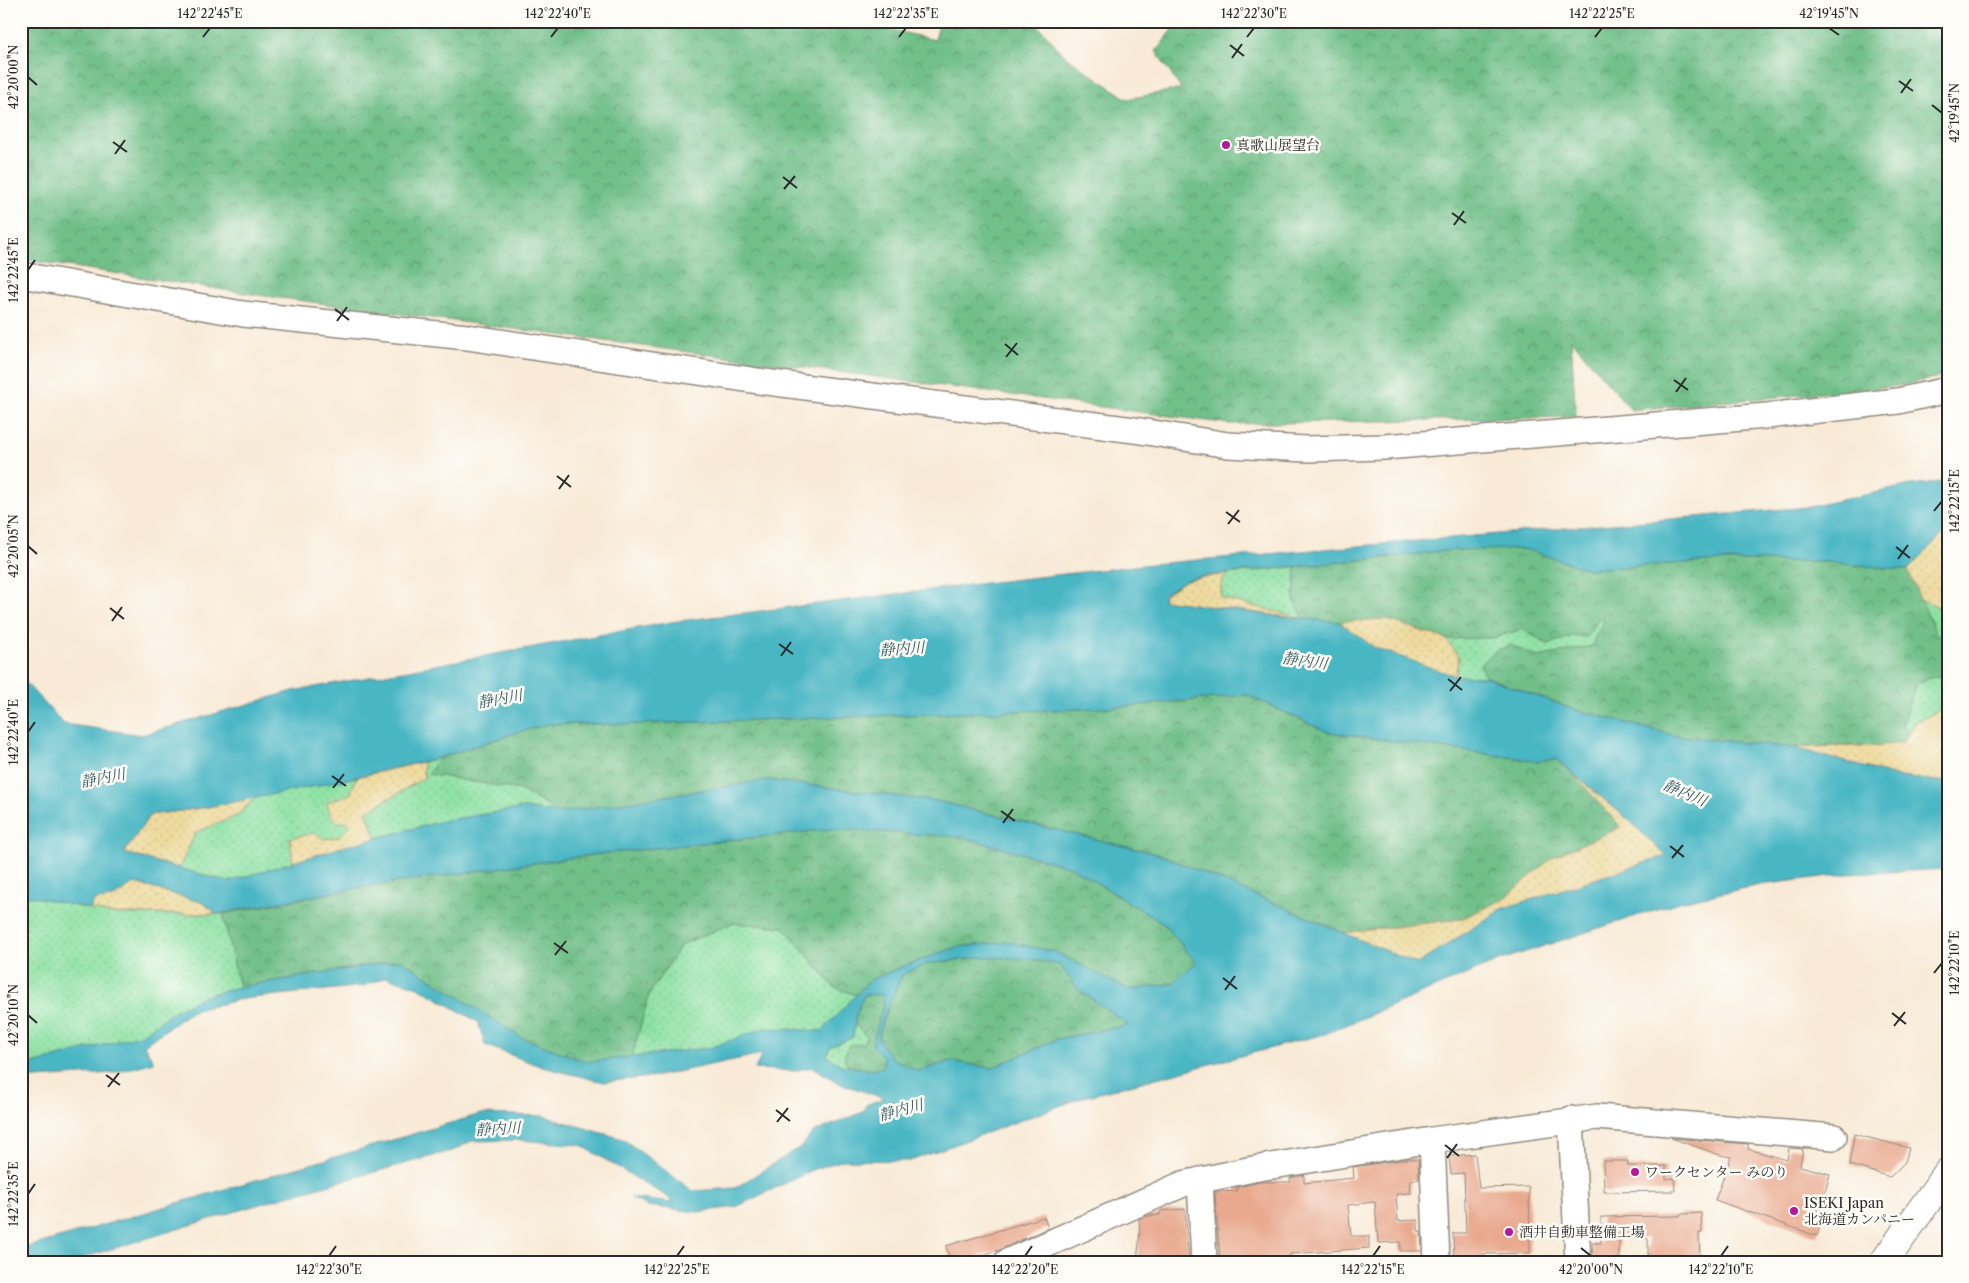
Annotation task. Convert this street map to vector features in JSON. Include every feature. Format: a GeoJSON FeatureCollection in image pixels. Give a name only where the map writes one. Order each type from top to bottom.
{"type":"FeatureCollection","features":[{"type":"Feature","properties":{"kind":"highway"},"geometry":{"type":"LineString","coordinates":[[1884,1262],[1948,1172]]}},
{"type":"Feature","properties":{"kind":"street"},"geometry":{"type":"LineString","coordinates":[[21,275],[243,314],[467,337],[758,381],[1124,429],[1228,445],[1306,449],[1386,447],[1767,416],[1898,401],[1948,390]]}},
{"type":"Feature","properties":{"kind":"street"},"geometry":{"type":"LineString","coordinates":[[1016,1260],[1183,1184],[1253,1169],[1432,1140],[1571,1119],[1597,1117],[1834,1136]]}},
{"type":"Feature","properties":{"kind":"street"},"geometry":{"type":"LineString","coordinates":[[1571,1119],[1578,1262]]}},
{"type":"Feature","properties":{"kind":"street"},"geometry":{"type":"LineString","coordinates":[[1432,1140],[1437,1262]]}},
{"type":"Feature","properties":{"kind":"street"},"geometry":{"type":"LineString","coordinates":[[1200,1180],[1204,1262]]}},
{"type":"Feature","properties":{"kind":"green space"},"geometry":{"type":"Polygon","coordinates":[[[21,21],[854,21],[935,40],[940,21],[1034,21],[1064,55],[1127,99],[1181,89],[1156,51],[1180,21],[1948,21],[1948,375],[1899,386],[1631,410],[1571,339],[1576,417],[1230,424],[251,294],[21,259],[21,21]]]}},
{"type":"Feature","properties":{"kind":"green space"},"geometry":{"type":"Polygon","coordinates":[[[1525,549],[1588,569],[1722,561],[1818,561],[1908,570],[1936,634],[1948,636],[1948,673],[1916,682],[1902,725],[1908,733],[1902,743],[1877,746],[1836,745],[1795,748],[1677,736],[1569,708],[1486,677],[1480,664],[1496,651],[1510,645],[1538,657],[1593,646],[1604,617],[1599,618],[1586,637],[1573,636],[1548,644],[1522,629],[1493,638],[1446,639],[1385,619],[1339,622],[1304,619],[1294,601],[1296,567],[1455,550],[1525,549]]]}},
{"type":"Feature","properties":{"kind":"green space"},"geometry":{"type":"Polygon","coordinates":[[[1296,567],[1294,600],[1304,619],[1221,598],[1221,582],[1227,574],[1296,567]]]}},
{"type":"Feature","properties":{"kind":"green space"},"geometry":{"type":"Polygon","coordinates":[[[1920,599],[1948,611],[1948,636],[1936,635],[1920,599]]]}},
{"type":"Feature","properties":{"kind":"green space"},"geometry":{"type":"Polygon","coordinates":[[[1604,617],[1593,646],[1538,657],[1510,645],[1480,664],[1486,677],[1455,676],[1459,657],[1446,639],[1493,638],[1522,629],[1548,644],[1573,636],[1586,637],[1599,618],[1604,617]]]}},
{"type":"Feature","properties":{"kind":"green space"},"geometry":{"type":"Polygon","coordinates":[[[1948,673],[1948,706],[1916,722],[1908,733],[1902,725],[1916,682],[1948,673]]]}},
{"type":"Feature","properties":{"kind":"green space"},"geometry":{"type":"Polygon","coordinates":[[[1247,695],[1328,732],[1537,761],[1556,759],[1572,773],[1621,827],[1553,857],[1504,899],[1461,919],[1344,933],[1161,855],[936,801],[767,780],[559,813],[521,790],[428,774],[439,758],[549,724],[636,724],[1107,708],[1247,695]]]}},
{"type":"Feature","properties":{"kind":"green space"},"geometry":{"type":"Polygon","coordinates":[[[439,758],[429,774],[521,790],[559,813],[524,808],[447,820],[377,838],[366,812],[424,778],[423,762],[439,758]]]}},
{"type":"Feature","properties":{"kind":"green space"},"geometry":{"type":"Polygon","coordinates":[[[357,777],[350,794],[348,822],[350,826],[339,837],[324,839],[290,838],[293,862],[228,882],[179,868],[196,831],[237,816],[254,798],[357,777]]]}},
{"type":"Feature","properties":{"kind":"green space"},"geometry":{"type":"Polygon","coordinates":[[[833,829],[962,837],[1071,867],[1163,923],[1196,962],[1172,984],[1129,990],[1056,952],[1008,942],[957,947],[870,980],[856,995],[834,987],[784,927],[732,923],[681,945],[649,994],[632,1057],[587,1062],[520,1037],[401,960],[239,987],[223,914],[356,888],[591,855],[833,829]]]}},
{"type":"Feature","properties":{"kind":"green space"},"geometry":{"type":"Polygon","coordinates":[[[21,894],[113,914],[223,914],[239,987],[205,996],[174,1011],[143,1034],[36,1063],[21,1064],[21,894]]]}},
{"type":"Feature","properties":{"kind":"green space"},"geometry":{"type":"Polygon","coordinates":[[[732,923],[784,927],[834,987],[856,995],[822,1031],[765,1028],[710,1048],[632,1057],[649,994],[681,945],[732,923]]]}},
{"type":"Feature","properties":{"kind":"green space"},"geometry":{"type":"Polygon","coordinates":[[[981,957],[1029,959],[1060,965],[1078,989],[1129,1025],[1057,1039],[992,1068],[951,1061],[918,1071],[893,1059],[878,1039],[883,1019],[902,975],[927,964],[981,957]]]}},
{"type":"Feature","properties":{"kind":"green space"},"geometry":{"type":"Polygon","coordinates":[[[882,994],[884,1003],[872,1045],[884,1057],[883,1067],[873,1070],[848,1066],[844,1057],[849,1045],[862,1044],[867,1037],[855,1024],[856,1014],[864,995],[882,994]]]}},
{"type":"Feature","properties":{"kind":"green space"},"geometry":{"type":"Polygon","coordinates":[[[855,1024],[867,1037],[862,1044],[844,1057],[848,1066],[841,1065],[827,1056],[830,1047],[853,1037],[855,1024]]]}},
{"type":"Feature","properties":{"kind":"sand"},"geometry":{"type":"Polygon","coordinates":[[[1948,528],[1948,611],[1920,599],[1908,570],[1948,528]]]}},
{"type":"Feature","properties":{"kind":"sand"},"geometry":{"type":"Polygon","coordinates":[[[1227,574],[1221,582],[1221,598],[1304,619],[1163,600],[1164,595],[1186,580],[1227,574]]]}},
{"type":"Feature","properties":{"kind":"sand"},"geometry":{"type":"Polygon","coordinates":[[[1385,619],[1446,639],[1459,657],[1455,676],[1375,648],[1339,622],[1385,619]]]}},
{"type":"Feature","properties":{"kind":"sand"},"geometry":{"type":"Polygon","coordinates":[[[1948,706],[1948,782],[1899,777],[1795,748],[1902,743],[1916,722],[1948,706]]]}},
{"type":"Feature","properties":{"kind":"sand"},"geometry":{"type":"Polygon","coordinates":[[[423,762],[424,778],[366,812],[377,838],[293,862],[290,838],[316,833],[324,839],[339,837],[350,826],[348,822],[337,822],[330,814],[327,802],[350,794],[357,777],[423,762]]]}},
{"type":"Feature","properties":{"kind":"sand"},"geometry":{"type":"Polygon","coordinates":[[[1572,773],[1630,821],[1666,856],[1502,909],[1417,964],[1344,933],[1461,919],[1504,899],[1553,857],[1621,827],[1572,773]]]}},
{"type":"Feature","properties":{"kind":"sand"},"geometry":{"type":"Polygon","coordinates":[[[254,798],[237,816],[196,832],[179,868],[124,853],[150,815],[254,798]]]}},
{"type":"Feature","properties":{"kind":"sand"},"geometry":{"type":"Polygon","coordinates":[[[135,883],[204,903],[217,914],[113,914],[90,909],[95,900],[112,898],[135,883]]]}},
{"type":"Feature","properties":{"kind":"water","name":"静内川"},"geometry":{"type":"Polygon","coordinates":[[[1948,481],[1948,528],[1908,570],[1817,561],[1722,561],[1588,569],[1525,549],[1455,550],[1204,576],[1186,580],[1164,594],[1163,600],[1275,616],[1339,622],[1375,648],[1455,676],[1486,677],[1569,708],[1677,736],[1795,748],[1899,777],[1948,782],[1948,869],[1846,874],[1760,885],[1679,902],[1498,961],[1325,1034],[1084,1097],[910,1161],[844,1160],[815,1169],[736,1207],[698,1212],[647,1206],[631,1198],[673,1203],[669,1198],[581,1145],[520,1140],[471,1141],[455,1150],[283,1197],[69,1262],[21,1262],[21,1249],[481,1114],[543,1116],[623,1139],[693,1191],[735,1188],[802,1146],[812,1133],[863,1112],[866,1105],[884,1098],[841,1084],[812,1067],[794,1071],[755,1069],[762,1054],[658,1076],[604,1082],[542,1067],[485,1045],[478,1022],[418,987],[386,977],[363,986],[242,999],[192,1011],[144,1045],[154,1062],[113,1073],[21,1079],[21,1064],[36,1063],[143,1034],[174,1011],[205,996],[239,987],[401,960],[520,1037],[587,1062],[710,1048],[765,1028],[822,1031],[870,980],[957,947],[1008,942],[1056,952],[1129,990],[1172,984],[1196,962],[1163,923],[1071,867],[962,837],[833,829],[591,855],[356,888],[217,914],[204,903],[135,883],[112,898],[95,900],[90,909],[21,894],[21,678],[64,724],[142,735],[293,691],[671,622],[1152,564],[1809,507],[1911,485],[1948,481]],[[1247,695],[1107,708],[636,724],[549,724],[439,758],[316,786],[202,808],[150,815],[124,853],[228,882],[342,847],[447,820],[524,808],[559,813],[767,780],[936,801],[1161,855],[1417,964],[1502,909],[1666,856],[1630,821],[1556,759],[1537,761],[1328,732],[1247,695]],[[981,957],[927,964],[902,975],[883,1018],[878,1039],[893,1059],[918,1071],[951,1061],[992,1068],[1057,1039],[1128,1025],[1078,989],[1060,965],[1029,959],[981,957]],[[881,994],[864,995],[856,1014],[853,1037],[830,1047],[827,1056],[841,1065],[873,1070],[883,1067],[884,1057],[872,1045],[884,1003],[881,994]]]}},
{"type":"Feature","properties":{"kind":"building"},"geometry":{"type":"Polygon","coordinates":[[[1854,1134],[1909,1148],[1905,1162],[1890,1177],[1850,1165],[1854,1134]]]}},
{"type":"Feature","properties":{"kind":"building"},"geometry":{"type":"Polygon","coordinates":[[[1671,1138],[1748,1144],[1748,1149],[1787,1160],[1789,1148],[1803,1149],[1800,1166],[1830,1174],[1822,1204],[1827,1206],[1817,1236],[1715,1200],[1731,1157],[1671,1138]]]}},
{"type":"Feature","properties":{"kind":"building","name":"酒井自動車整備工場"},"geometry":{"type":"Polygon","coordinates":[[[1475,1154],[1479,1188],[1529,1187],[1530,1253],[1483,1254],[1483,1259],[1454,1260],[1453,1233],[1466,1233],[1464,1173],[1451,1174],[1449,1156],[1475,1154]]]}},
{"type":"Feature","properties":{"kind":"building"},"geometry":{"type":"Polygon","coordinates":[[[1418,1159],[1419,1179],[1410,1180],[1411,1193],[1396,1194],[1398,1221],[1418,1220],[1418,1231],[1421,1231],[1422,1251],[1400,1251],[1400,1242],[1378,1243],[1375,1202],[1348,1205],[1351,1236],[1369,1236],[1369,1248],[1290,1254],[1290,1260],[1220,1262],[1215,1192],[1237,1191],[1237,1187],[1260,1182],[1291,1182],[1290,1178],[1304,1175],[1304,1183],[1354,1178],[1353,1167],[1418,1159]]]}},
{"type":"Feature","properties":{"kind":"building","name":"ワークセンター みのり"},"geometry":{"type":"Polygon","coordinates":[[[1603,1161],[1628,1161],[1628,1166],[1666,1166],[1666,1179],[1674,1178],[1675,1191],[1604,1192],[1603,1161]]]}},
{"type":"Feature","properties":{"kind":"building"},"geometry":{"type":"Polygon","coordinates":[[[1185,1209],[1189,1262],[1137,1262],[1140,1232],[1139,1219],[1160,1215],[1160,1211],[1185,1209]]]}},
{"type":"Feature","properties":{"kind":"building"},"geometry":{"type":"Polygon","coordinates":[[[1701,1213],[1702,1233],[1699,1233],[1700,1262],[1648,1262],[1648,1238],[1619,1238],[1619,1261],[1593,1261],[1592,1243],[1601,1243],[1601,1217],[1680,1216],[1680,1214],[1701,1213]]]}},
{"type":"Feature","properties":{"kind":"building"},"geometry":{"type":"Polygon","coordinates":[[[1044,1217],[1048,1228],[999,1250],[973,1258],[974,1262],[951,1262],[946,1246],[1044,1217]]]}},
{"type":"Feature","properties":{"kind":"place","name":"真歌山展望台"},"geometry":{"type":"Point","coordinates":[1226,145]}},
{"type":"Feature","properties":{"kind":"place","name":"ワークセンター みのり"},"geometry":{"type":"Point","coordinates":[1635,1172]}},
{"type":"Feature","properties":{"kind":"place","name":"ISEKI Japan 北海道カンパニー"},"geometry":{"type":"Point","coordinates":[1794,1211]}},
{"type":"Feature","properties":{"kind":"place","name":"酒井自動車整備工場"},"geometry":{"type":"Point","coordinates":[1509,1232]}}]}
